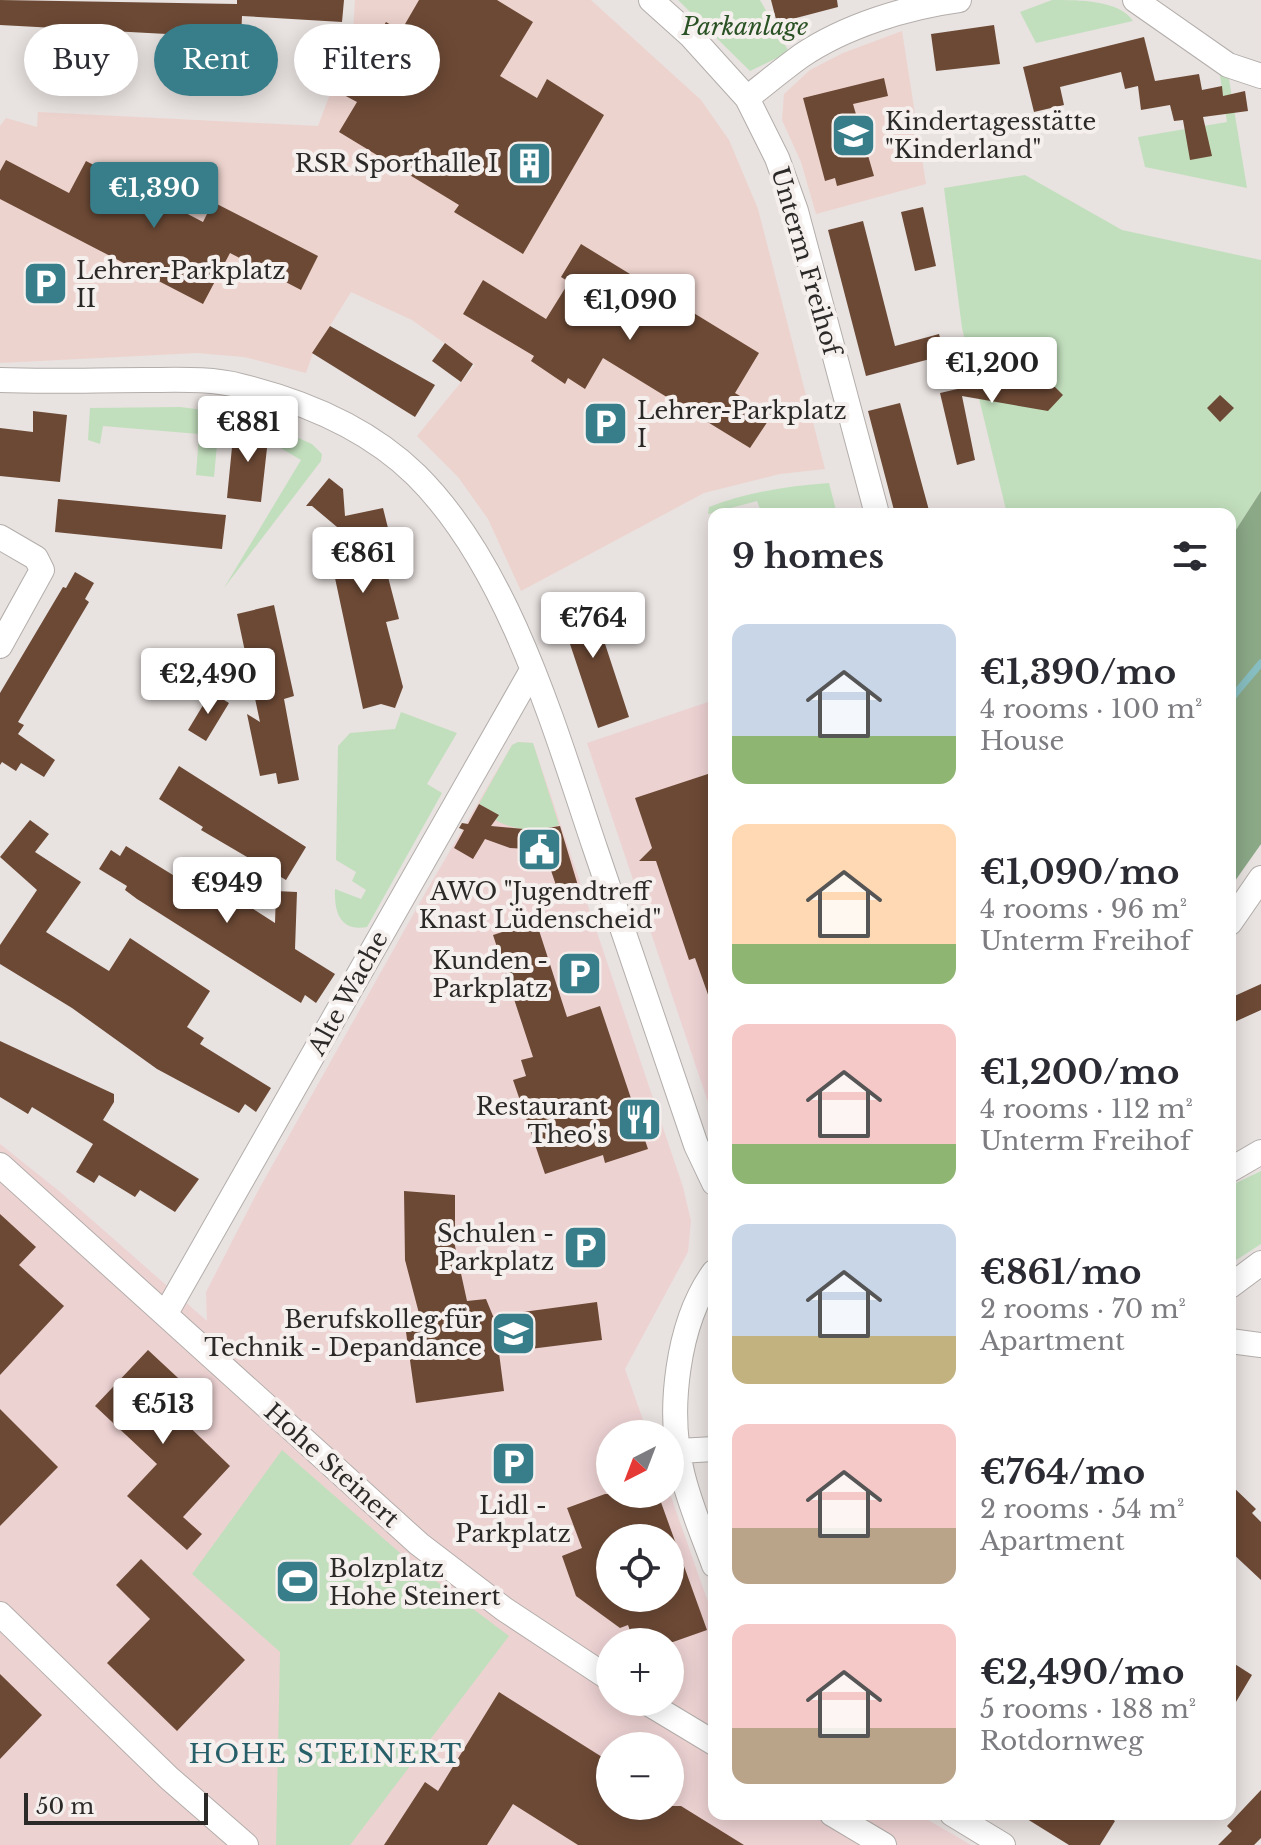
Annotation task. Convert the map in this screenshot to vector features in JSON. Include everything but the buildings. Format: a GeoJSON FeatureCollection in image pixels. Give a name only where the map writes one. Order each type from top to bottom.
{"type":"FeatureCollection","features":[{"type":"Feature","properties":{"kind":"street","name":"Unterm Freihof"},"geometry":{"type":"LineString","coordinates":[[651,0],[690,35],[747,98],[786,180],[875,508]]}},
{"type":"Feature","properties":{"kind":"street"},"geometry":{"type":"LineString","coordinates":[[747,98],[803,55],[833,40],[908,10],[959,0]]}},
{"type":"Feature","properties":{"kind":"street"},"geometry":{"type":"LineString","coordinates":[[1135,0],[1228,65],[1261,76]]}},
{"type":"Feature","properties":{"kind":"street"},"geometry":{"type":"LineString","coordinates":[[0,380],[213,381],[283,398],[349,425],[407,467],[448,511],[476,550],[504,605],[562,750],[696,1145],[708,1170]]}},
{"type":"Feature","properties":{"kind":"street"},"geometry":{"type":"LineString","coordinates":[[0,537],[36,558],[42,570],[0,646]]}},
{"type":"Feature","properties":{"kind":"street","name":"Alte Wache"},"geometry":{"type":"LineString","coordinates":[[166,1313],[531,672]]}},
{"type":"Feature","properties":{"kind":"street"},"geometry":{"type":"LineString","coordinates":[[1236,914],[1261,878]]}},
{"type":"Feature","properties":{"kind":"street"},"geometry":{"type":"LineString","coordinates":[[1236,1167],[1261,1152]]}},
{"type":"Feature","properties":{"kind":"street","name":"Hohe Steinert"},"geometry":{"type":"LineString","coordinates":[[0,1165],[419,1544],[504,1609],[596,1670]]}},
{"type":"Feature","properties":{"kind":"street"},"geometry":{"type":"LineString","coordinates":[[1236,1282],[1261,1263]]}},
{"type":"Feature","properties":{"kind":"street"},"geometry":{"type":"LineString","coordinates":[[678,1420],[676,1389],[684,1344],[699,1296],[708,1282]]}},
{"type":"Feature","properties":{"kind":"street"},"geometry":{"type":"LineString","coordinates":[[1236,1342],[1261,1345]]}},
{"type":"Feature","properties":{"kind":"street"},"geometry":{"type":"LineString","coordinates":[[684,1451],[708,1449]]}},
{"type":"Feature","properties":{"kind":"street"},"geometry":{"type":"LineString","coordinates":[[684,1479],[708,1548]]}},
{"type":"Feature","properties":{"kind":"street"},"geometry":{"type":"LineString","coordinates":[[0,1614],[169,1778],[246,1845]]}},
{"type":"Feature","properties":{"kind":"street"},"geometry":{"type":"LineString","coordinates":[[669,1716],[708,1739]]}},
{"type":"Feature","properties":{"kind":"street"},"geometry":{"type":"LineString","coordinates":[[842,1820],[884,1845]]}},
{"type":"Feature","properties":{"kind":"street"},"geometry":{"type":"LineString","coordinates":[[962,1820],[1003,1845]]}},
{"type":"Feature","properties":{"kind":"shaded area"},"geometry":{"type":"Polygon","coordinates":[[[355,0],[591,0],[701,100],[729,140],[758,209],[825,469],[780,474],[704,493],[521,591],[488,519],[458,477],[417,436],[475,365],[412,320],[351,292],[313,353],[306,373],[244,357],[197,353],[0,363],[0,126],[6,118],[37,127],[38,112],[318,126],[329,96],[440,96],[440,24],[354,24],[355,0]]]}},
{"type":"Feature","properties":{"kind":"shaded area","name":"Kindertagesstätte \"Kinderland\""},"geometry":{"type":"Polygon","coordinates":[[[902,31],[926,184],[816,214],[801,162],[782,120],[784,94],[810,70],[843,53],[902,31]]]}},
{"type":"Feature","properties":{"kind":"shaded area"},"geometry":{"type":"Polygon","coordinates":[[[708,702],[708,1102],[587,743],[708,702]]]}},
{"type":"Feature","properties":{"kind":"shaded area"},"geometry":{"type":"Polygon","coordinates":[[[518,742],[533,743],[683,1187],[691,1221],[688,1252],[625,1369],[643,1420],[596,1420],[596,1508],[675,1508],[681,1524],[596,1524],[596,1612],[684,1612],[684,1534],[708,1602],[708,1820],[928,1820],[971,1845],[0,1845],[0,1144],[59,1191],[207,1321],[206,1292],[259,1189],[512,745],[518,742]]]}},
{"type":"Feature","properties":{"kind":"green space","name":"Parkanlage"},"geometry":{"type":"Polygon","coordinates":[[[678,0],[760,0],[789,52],[750,71],[678,0]]]}},
{"type":"Feature","properties":{"kind":"green space"},"geometry":{"type":"Polygon","coordinates":[[[1052,0],[1109,5],[1127,14],[1133,21],[1036,43],[1020,12],[1052,0]]]}},
{"type":"Feature","properties":{"kind":"green space"},"geometry":{"type":"Polygon","coordinates":[[[1219,69],[1228,73],[1247,188],[1145,167],[1138,137],[1227,122],[1219,69]]]}},
{"type":"Feature","properties":{"kind":"green space"},"geometry":{"type":"Polygon","coordinates":[[[1025,175],[1122,230],[1261,260],[1261,491],[1236,530],[1236,508],[1006,508],[962,328],[944,188],[1025,175]]]}},
{"type":"Feature","properties":{"kind":"green space"},"geometry":{"type":"Polygon","coordinates":[[[180,407],[220,412],[214,477],[196,475],[199,434],[103,426],[100,444],[88,440],[90,408],[180,407]]]}},
{"type":"Feature","properties":{"kind":"green space"},"geometry":{"type":"Polygon","coordinates":[[[269,425],[312,444],[322,454],[321,461],[224,588],[301,460],[267,440],[269,425]]]}},
{"type":"Feature","properties":{"kind":"green space"},"geometry":{"type":"Polygon","coordinates":[[[829,483],[835,508],[760,508],[757,501],[731,508],[709,508],[739,497],[829,483]]]}},
{"type":"Feature","properties":{"kind":"green space"},"geometry":{"type":"Polygon","coordinates":[[[1261,491],[1261,844],[1236,879],[1236,530],[1261,491]]]}},
{"type":"Feature","properties":{"kind":"green space"},"geometry":{"type":"Polygon","coordinates":[[[401,712],[457,733],[427,784],[442,793],[367,927],[358,928],[340,918],[336,905],[335,889],[361,899],[366,890],[352,881],[356,872],[336,860],[338,746],[350,733],[395,729],[401,712]]]}},
{"type":"Feature","properties":{"kind":"green space"},"geometry":{"type":"Polygon","coordinates":[[[518,742],[533,743],[559,825],[543,829],[511,826],[495,820],[498,815],[479,804],[512,745],[518,742]]]}},
{"type":"Feature","properties":{"kind":"green space"},"geometry":{"type":"Polygon","coordinates":[[[1261,1171],[1261,1244],[1236,1260],[1236,1183],[1261,1171]]]}},
{"type":"Feature","properties":{"kind":"green space"},"geometry":{"type":"Polygon","coordinates":[[[282,1450],[407,1559],[509,1636],[350,1845],[276,1845],[280,1652],[192,1574],[282,1450]]]}},
{"type":"Feature","properties":{"kind":"waterway"},"geometry":{"type":"LineString","coordinates":[[1236,693],[1261,663]]}},
{"type":"Feature","properties":{"kind":"place","name":"Kindertagesstätte \"Kinderland\""},"geometry":{"type":"Point","coordinates":[854,135]}},
{"type":"Feature","properties":{"kind":"place","name":"RSR Sporthalle I"},"geometry":{"type":"Point","coordinates":[529,163]}},
{"type":"Feature","properties":{"kind":"place","name":"Lehrer-Parkplatz II"},"geometry":{"type":"Point","coordinates":[45,284]}},
{"type":"Feature","properties":{"kind":"place","name":"Lehrer-Parkplatz I"},"geometry":{"type":"Point","coordinates":[606,424]}},
{"type":"Feature","properties":{"kind":"place","name":"AWO \"Jugendtreff Knast Lüdenscheid\""},"geometry":{"type":"Point","coordinates":[540,849]}},
{"type":"Feature","properties":{"kind":"place","name":"Kunden - Parkplatz"},"geometry":{"type":"Point","coordinates":[579,974]}},
{"type":"Feature","properties":{"kind":"place","name":"Restaurant Theo's"},"geometry":{"type":"Point","coordinates":[639,1120]}},
{"type":"Feature","properties":{"kind":"place","name":"Schulen - Parkplatz"},"geometry":{"type":"Point","coordinates":[585,1247]}},
{"type":"Feature","properties":{"kind":"place","name":"Berufskolleg für Technik - Depandance"},"geometry":{"type":"Point","coordinates":[513,1333]}},
{"type":"Feature","properties":{"kind":"place","name":"Lidl - Parkplatz"},"geometry":{"type":"Point","coordinates":[513,1463]}},
{"type":"Feature","properties":{"kind":"place","name":"Bolzplatz Hohe Steinert"},"geometry":{"type":"Point","coordinates":[298,1582]}},
{"type":"Feature","properties":{"kind":"district","name":"HOHE STEINERT"},"geometry":{"type":"Point","coordinates":[326,1754]}}]}
